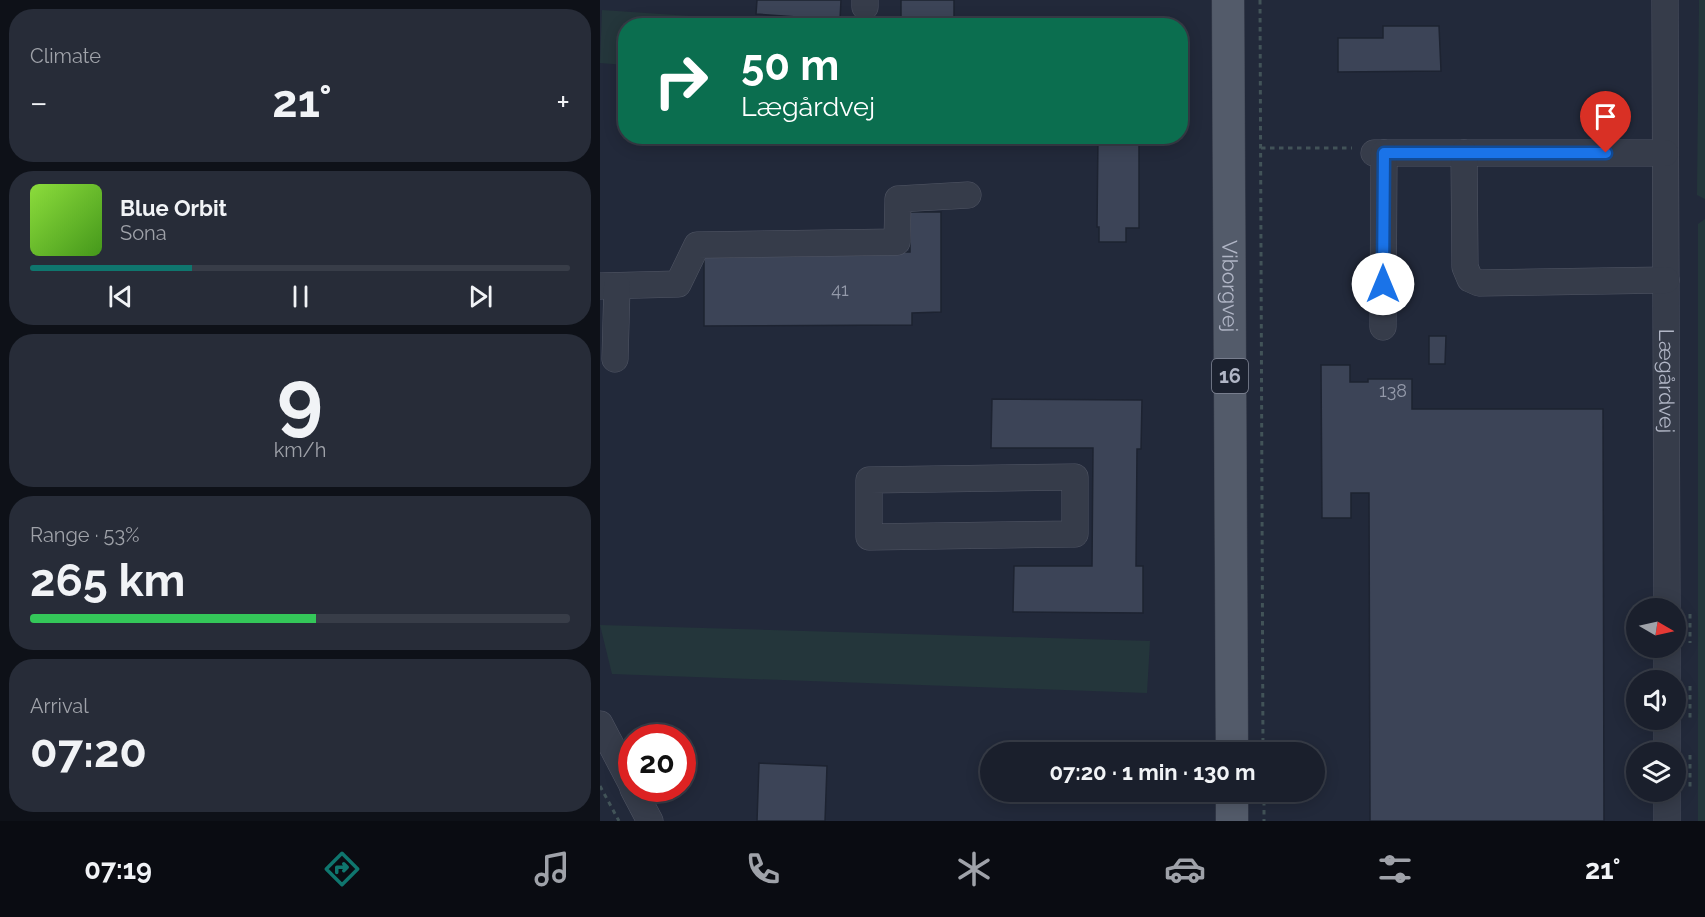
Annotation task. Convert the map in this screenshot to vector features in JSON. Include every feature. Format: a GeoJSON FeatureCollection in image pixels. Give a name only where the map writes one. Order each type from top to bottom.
{"type":"FeatureCollection","features":[{"type":"Feature","properties":{"kind":"main road","name":"Viborgvej"},"geometry":{"type":"LineString","coordinates":[[1228,0],[1232,742]]}},
{"type":"Feature","properties":{"kind":"main road"},"geometry":{"type":"LineString","coordinates":[[1232,802],[1232,821]]}},
{"type":"Feature","properties":{"kind":"street","name":"Lægårdvej"},"geometry":{"type":"LineString","coordinates":[[1665,0],[1667,598]]}},
{"type":"Feature","properties":{"kind":"street"},"geometry":{"type":"LineString","coordinates":[[1383,327],[1379,153],[1665,153]]}},
{"type":"Feature","properties":{"kind":"street"},"geometry":{"type":"LineString","coordinates":[[1464,153],[1465,267],[1470,279],[1479,283],[1666,280]]}},
{"type":"Feature","properties":{"kind":"street"},"geometry":{"type":"LineString","coordinates":[[615,359],[609,286],[678,284],[697,245],[897,242],[898,199],[968,195]]}},
{"type":"Feature","properties":{"kind":"street"},"geometry":{"type":"LineString","coordinates":[[1075,477],[1075,534],[869,537],[869,480],[1075,477]]}},
{"type":"Feature","properties":{"kind":"street"},"geometry":{"type":"LineString","coordinates":[[600,724],[618,759]]}},
{"type":"Feature","properties":{"kind":"street"},"geometry":{"type":"LineString","coordinates":[[640,802],[650,821]]}},
{"type":"Feature","properties":{"kind":"street"},"geometry":{"type":"LineString","coordinates":[[1667,802],[1667,821]]}},
{"type":"Feature","properties":{"kind":"path"},"geometry":{"type":"LineString","coordinates":[[1260,0],[1263,742]]}},
{"type":"Feature","properties":{"kind":"path"},"geometry":{"type":"LineString","coordinates":[[1261,148],[1370,148],[1379,153]]}},
{"type":"Feature","properties":{"kind":"path"},"geometry":{"type":"LineString","coordinates":[[600,786],[618,821]]}},
{"type":"Feature","properties":{"kind":"path"},"geometry":{"type":"LineString","coordinates":[[1264,802],[1264,821]]}},
{"type":"Feature","properties":{"kind":"shaded area"},"geometry":{"type":"Polygon","coordinates":[[[1699,0],[1705,0],[1705,199],[1697,195],[1699,0]]]}},
{"type":"Feature","properties":{"kind":"shaded area"},"geometry":{"type":"Polygon","coordinates":[[[602,10],[720,18],[618,18],[618,64],[600,63],[602,10]]]}},
{"type":"Feature","properties":{"kind":"shaded area"},"geometry":{"type":"Polygon","coordinates":[[[1705,219],[1705,821],[1698,821],[1698,224],[1705,219]]]}},
{"type":"Feature","properties":{"kind":"shaded area"},"geometry":{"type":"Polygon","coordinates":[[[600,625],[1150,641],[1147,693],[612,674],[600,625]]]}},
{"type":"Feature","properties":{"kind":"building"},"geometry":{"type":"Polygon","coordinates":[[[757,0],[841,0],[840,18],[756,14],[757,0]]]}},
{"type":"Feature","properties":{"kind":"building"},"geometry":{"type":"Polygon","coordinates":[[[901,0],[954,0],[954,18],[901,18],[901,0]]]}},
{"type":"Feature","properties":{"kind":"building"},"geometry":{"type":"Polygon","coordinates":[[[1383,26],[1439,26],[1441,71],[1338,72],[1338,38],[1383,38],[1383,26]]]}},
{"type":"Feature","properties":{"kind":"building"},"geometry":{"type":"Polygon","coordinates":[[[1098,144],[1139,144],[1139,228],[1126,228],[1126,242],[1099,242],[1099,227],[1097,227],[1098,144]]]}},
{"type":"Feature","properties":{"kind":"building"},"geometry":{"type":"Polygon","coordinates":[[[910,212],[941,212],[941,312],[912,313],[912,325],[704,326],[704,252],[910,252],[910,212]]]}},
{"type":"Feature","properties":{"kind":"building"},"geometry":{"type":"Polygon","coordinates":[[[1429,336],[1446,336],[1445,364],[1429,364],[1429,336]]]}},
{"type":"Feature","properties":{"kind":"building"},"geometry":{"type":"Polygon","coordinates":[[[1321,365],[1350,365],[1350,382],[1368,382],[1368,379],[1412,379],[1412,409],[1603,409],[1604,821],[1370,821],[1369,493],[1351,493],[1351,518],[1322,518],[1321,365]]]}},
{"type":"Feature","properties":{"kind":"building"},"geometry":{"type":"Polygon","coordinates":[[[992,399],[1142,400],[1141,449],[1137,449],[1136,566],[1143,566],[1143,613],[1013,612],[1014,566],[1092,566],[1093,448],[991,448],[992,399]]]}},
{"type":"Feature","properties":{"kind":"building"},"geometry":{"type":"Polygon","coordinates":[[[759,763],[827,766],[825,821],[757,821],[759,763]]]}},
{"type":"Feature","properties":{"kind":"route"},"geometry":{"type":"LineString","coordinates":[[1383,284],[1384,153],[1606,153]]}}]}
